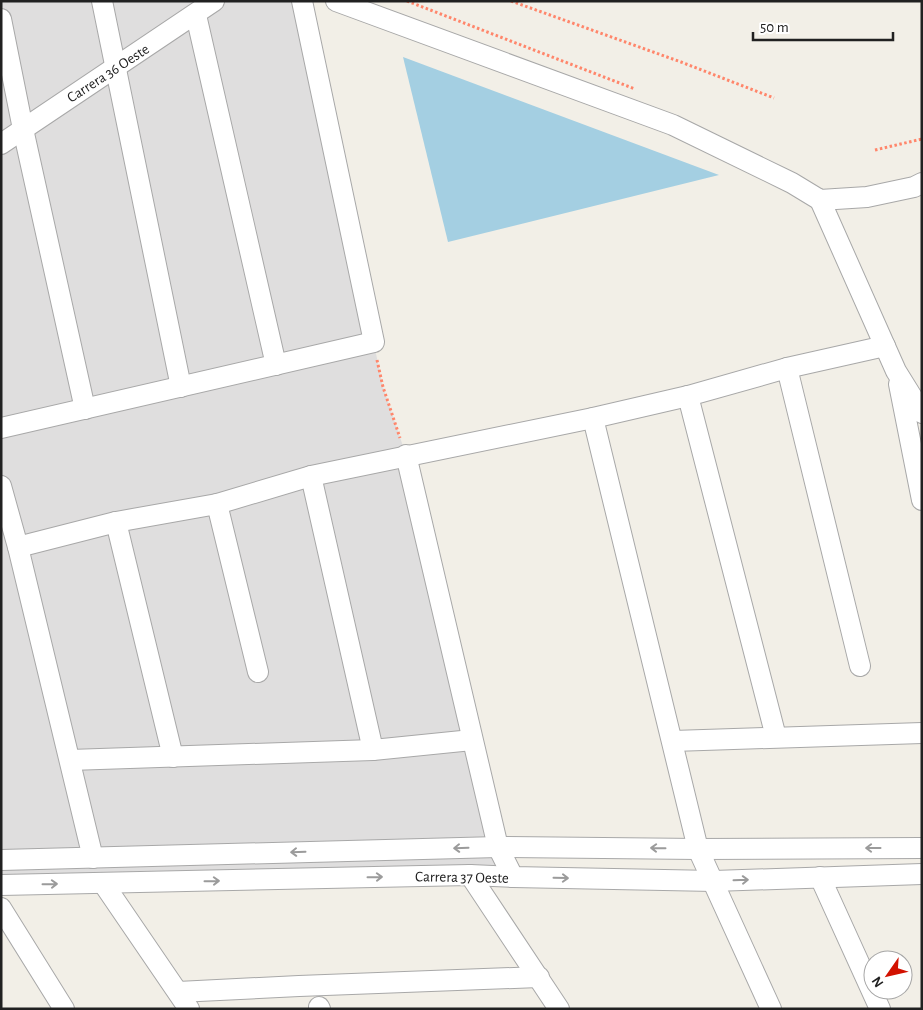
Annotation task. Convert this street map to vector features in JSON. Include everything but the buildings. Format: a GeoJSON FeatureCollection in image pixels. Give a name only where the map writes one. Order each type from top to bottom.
{"type":"FeatureCollection","features":[{"type":"Feature","properties":{"kind":"street"},"geometry":{"type":"LineString","coordinates":[[102,1],[181,386]]}},
{"type":"Feature","properties":{"kind":"street","name":"Carrera 36 Oeste"},"geometry":{"type":"LineString","coordinates":[[1,144],[196,15],[214,1]]}},
{"type":"Feature","properties":{"kind":"street"},"geometry":{"type":"LineString","coordinates":[[1,428],[374,342],[302,1]]}},
{"type":"Feature","properties":{"kind":"street"},"geometry":{"type":"LineString","coordinates":[[336,1],[673,126],[792,184],[820,200],[867,197],[919,190]]}},
{"type":"Feature","properties":{"kind":"street"},"geometry":{"type":"LineString","coordinates":[[196,15],[276,365]]}},
{"type":"Feature","properties":{"kind":"street"},"geometry":{"type":"LineString","coordinates":[[1,19],[85,409]]}},
{"type":"Feature","properties":{"kind":"street"},"geometry":{"type":"LineString","coordinates":[[820,200],[896,371],[922,413]]}},
{"type":"Feature","properties":{"kind":"street"},"geometry":{"type":"LineString","coordinates":[[18,547],[116,522],[217,504],[311,476],[593,418],[688,396],[786,368],[885,346]]}},
{"type":"Feature","properties":{"kind":"street"},"geometry":{"type":"LineString","coordinates":[[786,368],[860,666]]}},
{"type":"Feature","properties":{"kind":"street"},"geometry":{"type":"LineString","coordinates":[[896,371],[922,500]]}},
{"type":"Feature","properties":{"kind":"street"},"geometry":{"type":"LineString","coordinates":[[688,396],[776,737]]}},
{"type":"Feature","properties":{"kind":"street"},"geometry":{"type":"LineString","coordinates":[[593,418],[698,849],[772,1009]]}},
{"type":"Feature","properties":{"kind":"street"},"geometry":{"type":"LineString","coordinates":[[406,455],[498,846],[513,877]]}},
{"type":"Feature","properties":{"kind":"street"},"geometry":{"type":"LineString","coordinates":[[311,476],[372,750]]}},
{"type":"Feature","properties":{"kind":"street"},"geometry":{"type":"LineString","coordinates":[[1,486],[18,547],[93,858]]}},
{"type":"Feature","properties":{"kind":"street"},"geometry":{"type":"LineString","coordinates":[[217,504],[258,672]]}},
{"type":"Feature","properties":{"kind":"street"},"geometry":{"type":"LineString","coordinates":[[116,522],[173,757]]}},
{"type":"Feature","properties":{"kind":"street"},"geometry":{"type":"LineString","coordinates":[[673,741],[922,733]]}},
{"type":"Feature","properties":{"kind":"street"},"geometry":{"type":"LineString","coordinates":[[70,760],[372,750],[472,740]]}},
{"type":"Feature","properties":{"kind":"street","name":"Carrera 37 Oeste"},"geometry":{"type":"LineString","coordinates":[[1,860],[498,846],[698,849],[922,848]]}},
{"type":"Feature","properties":{"kind":"street","name":"Carrera 37 Oeste"},"geometry":{"type":"LineString","coordinates":[[1,885],[470,875],[714,881],[922,874]]}},
{"type":"Feature","properties":{"kind":"street"},"geometry":{"type":"LineString","coordinates":[[470,875],[559,1009]]}},
{"type":"Feature","properties":{"kind":"street"},"geometry":{"type":"LineString","coordinates":[[820,877],[880,1009]]}},
{"type":"Feature","properties":{"kind":"street"},"geometry":{"type":"LineString","coordinates":[[103,883],[183,1001],[299,986],[538,977]]}},
{"type":"Feature","properties":{"kind":"street"},"geometry":{"type":"LineString","coordinates":[[1,908],[64,1009]]}},
{"type":"Feature","properties":{"kind":"path"},"geometry":{"type":"LineString","coordinates":[[408,1],[636,89]]}},
{"type":"Feature","properties":{"kind":"path"},"geometry":{"type":"LineString","coordinates":[[510,1],[681,62],[774,98]]}},
{"type":"Feature","properties":{"kind":"path"},"geometry":{"type":"LineString","coordinates":[[875,150],[922,139]]}},
{"type":"Feature","properties":{"kind":"path"},"geometry":{"type":"LineString","coordinates":[[374,342],[383,387],[406,455]]}},
{"type":"Feature","properties":{"kind":"shaded area"},"geometry":{"type":"Polygon","coordinates":[[[1,1],[302,1],[383,387],[406,455],[513,877],[1,885],[1,1]]]}},
{"type":"Feature","properties":{"kind":"water"},"geometry":{"type":"Polygon","coordinates":[[[403,57],[719,175],[448,242],[403,57]]]}}]}
